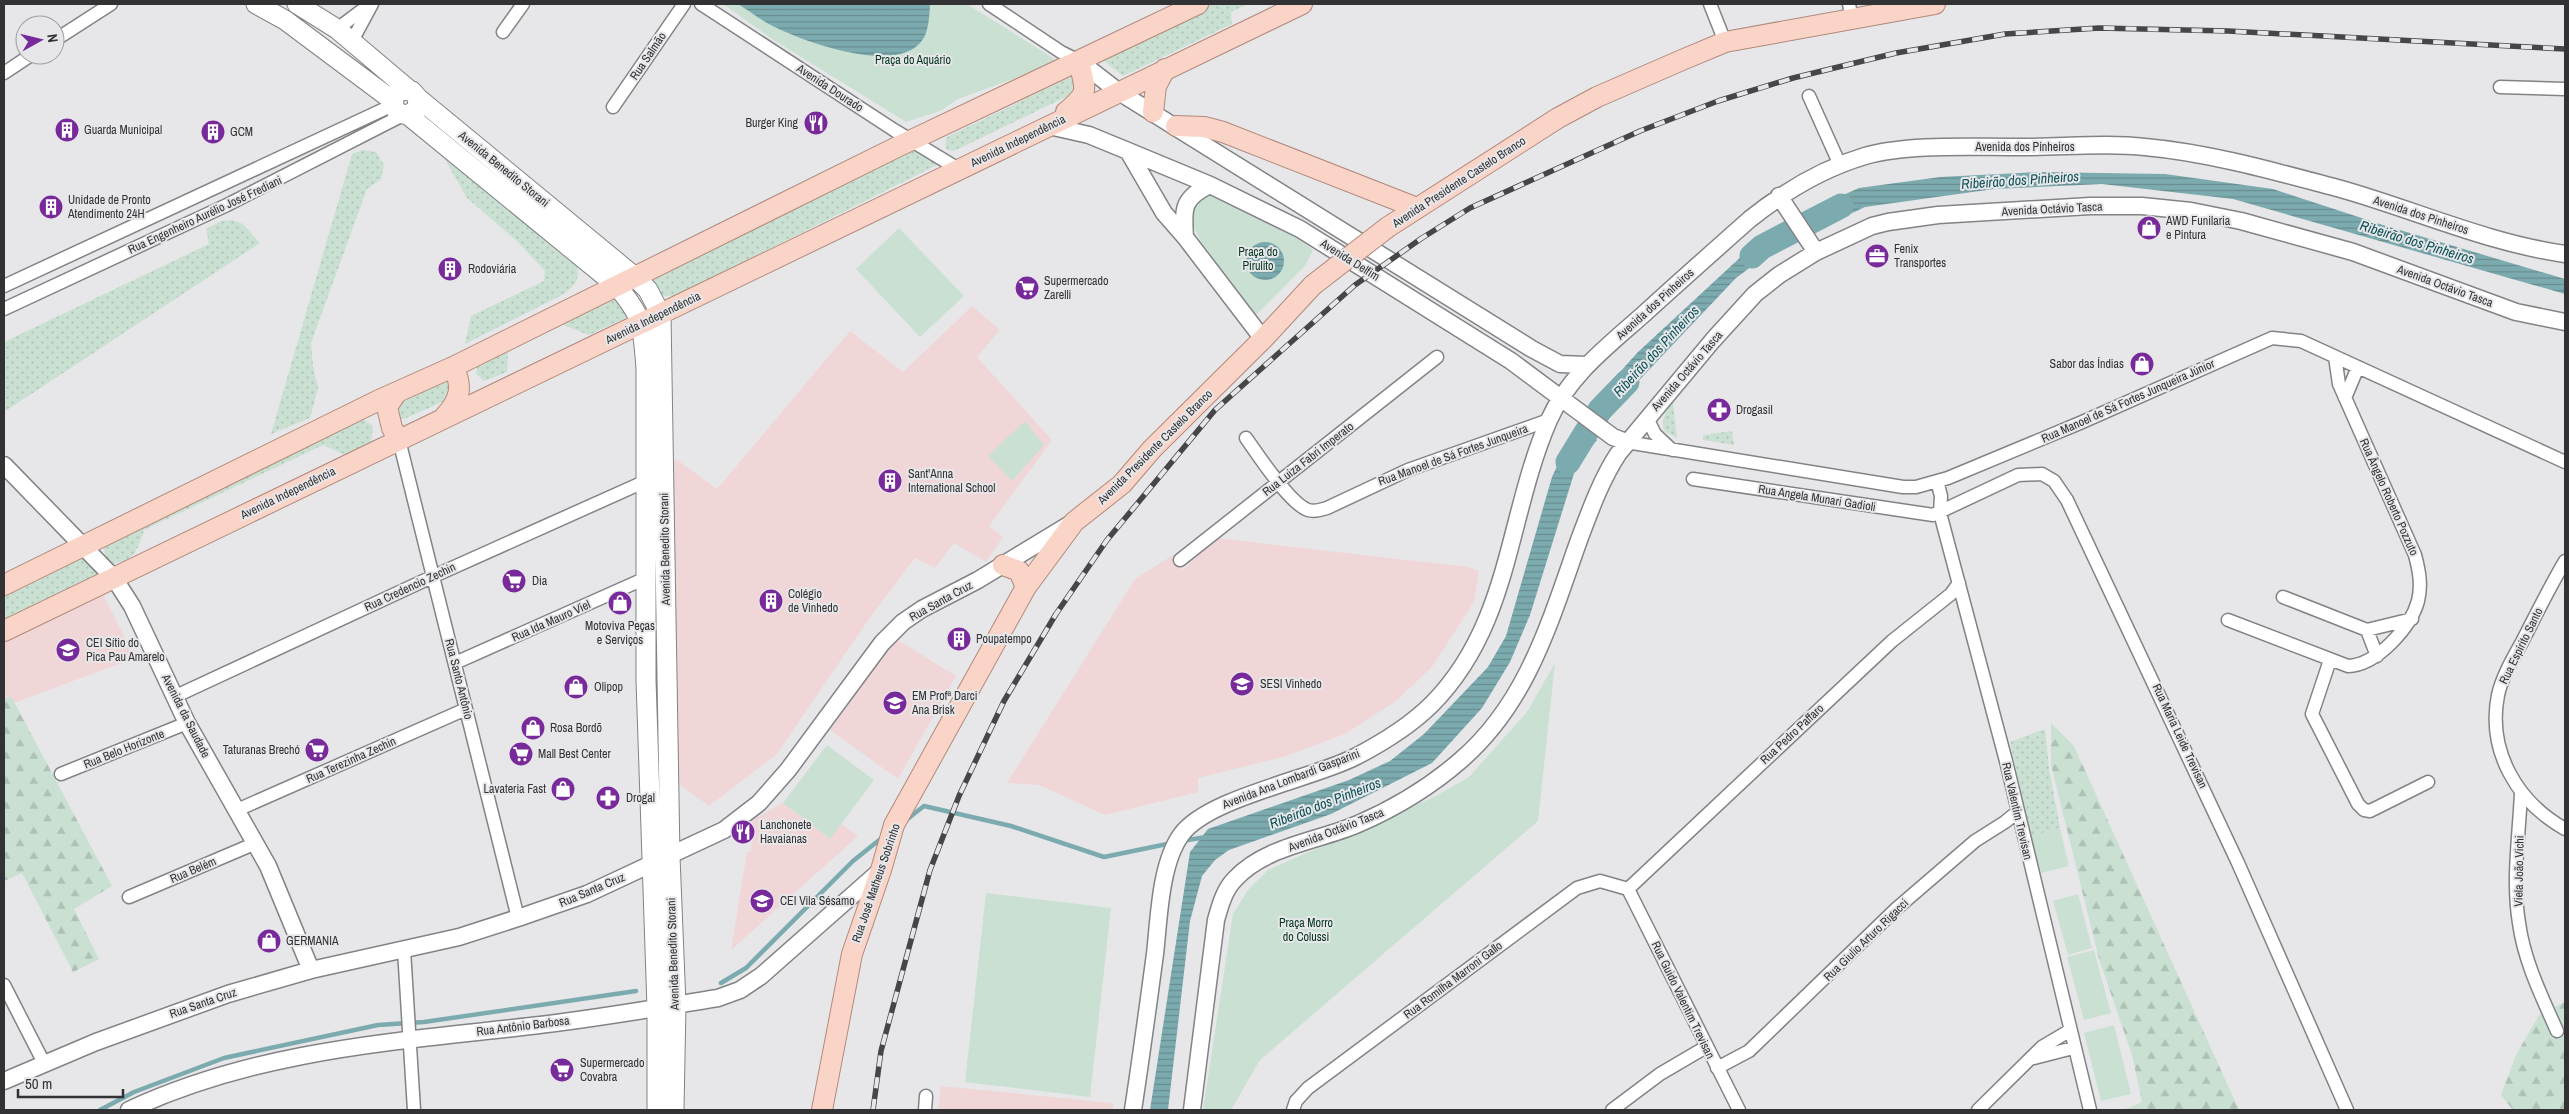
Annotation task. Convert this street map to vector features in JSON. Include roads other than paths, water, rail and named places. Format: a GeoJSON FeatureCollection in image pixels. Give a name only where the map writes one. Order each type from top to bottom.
{"type":"FeatureCollection","features":[{"type":"Feature","properties":{"kind":"main road","name":"Avenida Benedito Storani"},"geometry":{"type":"LineString","coordinates":[[256,4],[292,25],[399,109],[617,286],[636,310],[642,324],[646,368],[646,578],[651,864],[657,1008],[656,1110]]}},
{"type":"Feature","properties":{"kind":"main road","name":"Avenida Benedito Storani"},"geometry":{"type":"LineString","coordinates":[[297,4],[337,29],[351,43],[635,276],[648,290],[661,315],[670,857],[676,1005],[674,1110]]}},
{"type":"Feature","properties":{"kind":"main road"},"geometry":{"type":"LineString","coordinates":[[4,585],[397,392],[453,367],[911,141],[1198,4]]}},
{"type":"Feature","properties":{"kind":"main road","name":"Avenida Independência"},"geometry":{"type":"LineString","coordinates":[[4,631],[445,416],[661,315],[1302,4]]}},
{"type":"Feature","properties":{"kind":"main road","name":"Avenida Presidente Castelo Branco"},"geometry":{"type":"LineString","coordinates":[[1074,522],[1122,484],[1152,449],[1263,339],[1313,285],[1388,227],[1558,118],[1597,97],[1725,42],[1850,12],[1936,4]]}},
{"type":"Feature","properties":{"kind":"main road"},"geometry":{"type":"LineString","coordinates":[[1049,126],[1083,98],[1080,61]]}},
{"type":"Feature","properties":{"kind":"main road"},"geometry":{"type":"LineString","coordinates":[[1153,112],[1156,86],[1165,69]]}},
{"type":"Feature","properties":{"kind":"main road"},"geometry":{"type":"LineString","coordinates":[[399,109],[395,94],[401,90],[413,94]]}},
{"type":"Feature","properties":{"kind":"main road"},"geometry":{"type":"LineString","coordinates":[[1176,126],[1204,127],[1224,132],[1417,208]]}},
{"type":"Feature","properties":{"kind":"main road"},"geometry":{"type":"LineString","coordinates":[[445,416],[456,404],[459,395],[459,380],[453,367]]}},
{"type":"Feature","properties":{"kind":"main road"},"geometry":{"type":"LineString","coordinates":[[397,392],[387,407],[392,428],[399,440]]}},
{"type":"Feature","properties":{"kind":"main road"},"geometry":{"type":"LineString","coordinates":[[646,481],[664,473]]}},
{"type":"Feature","properties":{"kind":"main road","name":"Rua José Matheus Sobrinho"},"geometry":{"type":"LineString","coordinates":[[822,1110],[852,954],[881,870],[894,825],[1026,587],[1074,522]]}},
{"type":"Feature","properties":{"kind":"main road"},"geometry":{"type":"LineString","coordinates":[[1003,565],[1019,571],[1026,587]]}},
{"type":"Feature","properties":{"kind":"main road"},"geometry":{"type":"LineString","coordinates":[[646,578],[665,569]]}},
{"type":"Feature","properties":{"kind":"street"},"geometry":{"type":"LineString","coordinates":[[65,34],[111,4]]}},
{"type":"Feature","properties":{"kind":"street"},"geometry":{"type":"LineString","coordinates":[[337,29],[371,4]]}},
{"type":"Feature","properties":{"kind":"street"},"geometry":{"type":"LineString","coordinates":[[351,43],[371,4]]}},
{"type":"Feature","properties":{"kind":"street"},"geometry":{"type":"LineString","coordinates":[[503,32],[523,4]]}},
{"type":"Feature","properties":{"kind":"street","name":"Rua Salmão"},"geometry":{"type":"LineString","coordinates":[[613,108],[684,4]]}},
{"type":"Feature","properties":{"kind":"street","name":"Avenida Dourado"},"geometry":{"type":"LineString","coordinates":[[701,4],[911,141],[960,170]]}},
{"type":"Feature","properties":{"kind":"street"},"geometry":{"type":"LineString","coordinates":[[989,4],[1061,52],[1080,61]]}},
{"type":"Feature","properties":{"kind":"street"},"geometry":{"type":"LineString","coordinates":[[1710,4],[1725,42]]}},
{"type":"Feature","properties":{"kind":"street","name":"Avenida Delfim"},"geometry":{"type":"LineString","coordinates":[[1080,61],[1119,92],[1549,359],[1560,364],[1587,365]]}},
{"type":"Feature","properties":{"kind":"street"},"geometry":{"type":"LineString","coordinates":[[4,73],[16,65]]}},
{"type":"Feature","properties":{"kind":"street"},"geometry":{"type":"LineString","coordinates":[[2500,87],[2565,88]]}},
{"type":"Feature","properties":{"kind":"street"},"geometry":{"type":"LineString","coordinates":[[1810,96],[1840,165]]}},
{"type":"Feature","properties":{"kind":"street","name":"Rua Engenheiro Aurélio José Frediani"},"geometry":{"type":"LineString","coordinates":[[4,286],[399,109]]}},
{"type":"Feature","properties":{"kind":"street","name":"Rua Engenheiro Aurélio José Frediani"},"geometry":{"type":"LineString","coordinates":[[4,307],[227,205],[399,109]]}},
{"type":"Feature","properties":{"kind":"street","name":"Avenida Delfim"},"geometry":{"type":"LineString","coordinates":[[1049,126],[1088,135],[1128,151],[1210,185],[1300,229],[1511,361],[1575,409],[1620,439]]}},
{"type":"Feature","properties":{"kind":"street","name":"Avenida dos Pinheiros"},"geometry":{"type":"LineString","coordinates":[[1560,398],[1574,378],[1587,365],[1750,219],[1781,199],[1803,181],[1840,165],[1885,152],[1933,148],[2144,146],[2285,174],[2343,190],[2496,238],[2565,254]]}},
{"type":"Feature","properties":{"kind":"street"},"geometry":{"type":"LineString","coordinates":[[1128,151],[1164,214],[1185,237],[1263,339]]}},
{"type":"Feature","properties":{"kind":"street"},"geometry":{"type":"LineString","coordinates":[[1185,237],[1183,212],[1187,202],[1199,190],[1210,185]]}},
{"type":"Feature","properties":{"kind":"street"},"geometry":{"type":"LineString","coordinates":[[1781,199],[1816,252]]}},
{"type":"Feature","properties":{"kind":"street","name":"Avenida Octávio Tasca"},"geometry":{"type":"LineString","coordinates":[[1192,1110],[1216,920],[1226,890],[1234,879],[1261,859],[1356,825],[1412,796],[1461,760],[1499,720],[1526,680],[1588,516],[1620,439],[1647,418],[1755,294],[1779,275],[1816,252],[1872,226],[1888,222],[1976,213],[2090,206],[2142,206],[2191,211],[2268,228],[2354,252],[2516,312],[2565,322]]}},
{"type":"Feature","properties":{"kind":"street","name":"Rua Manoel de Sá Fortes Junqueira Júnior"},"geometry":{"type":"LineString","coordinates":[[1620,439],[1672,450],[1903,487],[1916,487],[1937,481],[2080,423],[2272,338],[2301,341],[2565,462]]}},
{"type":"Feature","properties":{"kind":"street","name":"Rua Luiza Fabri Imperato"},"geometry":{"type":"LineString","coordinates":[[1180,560],[1437,357]]}},
{"type":"Feature","properties":{"kind":"street","name":"Rua Ângelo Roberto Pozzuto"},"geometry":{"type":"LineString","coordinates":[[2228,620],[2348,666],[2357,665],[2378,656],[2412,619],[2419,599],[2420,577],[2415,555],[2345,398],[2338,378],[2334,357]]}},
{"type":"Feature","properties":{"kind":"street"},"geometry":{"type":"LineString","coordinates":[[2345,398],[2358,367]]}},
{"type":"Feature","properties":{"kind":"street","name":"Avenida Ana Lombardi Gasparini"},"geometry":{"type":"LineString","coordinates":[[1134,1110],[1162,895],[1171,852],[1182,834],[1194,822],[1217,808],[1354,758],[1390,736],[1432,703],[1464,664],[1483,632],[1549,420],[1560,398]]}},
{"type":"Feature","properties":{"kind":"street"},"geometry":{"type":"LineString","coordinates":[[1647,418],[1656,434],[1672,450]]}},
{"type":"Feature","properties":{"kind":"street","name":"Rua Manoel de Sá Fortes Junqueira"},"geometry":{"type":"LineString","coordinates":[[1246,438],[1278,482],[1300,506],[1309,511],[1317,511],[1408,470],[1549,420]]}},
{"type":"Feature","properties":{"kind":"street","name":"Rua Santo Antônio"},"geometry":{"type":"LineString","coordinates":[[399,440],[518,918]]}},
{"type":"Feature","properties":{"kind":"street","name":"Avenida da Saudade"},"geometry":{"type":"LineString","coordinates":[[4,465],[114,578],[132,606],[176,696],[187,723],[256,843],[311,970]]}},
{"type":"Feature","properties":{"kind":"street","name":"Rua Maria Leide Trevisan"},"geometry":{"type":"LineString","coordinates":[[1940,513],[2018,475],[2042,474],[2054,481],[2066,500],[2143,659],[2238,863],[2346,1110]]}},
{"type":"Feature","properties":{"kind":"street","name":"Rua Angela Munari Gadioli"},"geometry":{"type":"LineString","coordinates":[[1693,479],[1914,513],[1933,515],[1940,513]]}},
{"type":"Feature","properties":{"kind":"street","name":"Rua Credencio Zechin"},"geometry":{"type":"LineString","coordinates":[[176,696],[434,576],[646,481]]}},
{"type":"Feature","properties":{"kind":"street","name":"Rua Valentim Trevisan"},"geometry":{"type":"LineString","coordinates":[[1937,481],[1942,496],[1940,513],[2006,761],[2016,813],[2069,1032],[2090,1110]]}},
{"type":"Feature","properties":{"kind":"street","name":"Rua Santa Cruz"},"geometry":{"type":"LineString","coordinates":[[4,1081],[162,1016],[228,994],[311,970],[459,937],[587,894],[670,857],[724,830],[759,803],[788,770],[882,643],[903,622],[922,609],[1003,565],[1074,522]]}},
{"type":"Feature","properties":{"kind":"street","name":"Rua Espírito Santo"},"geometry":{"type":"LineString","coordinates":[[2565,561],[2511,663],[2498,693],[2495,728],[2503,756],[2521,793],[2539,810],[2565,828]]}},
{"type":"Feature","properties":{"kind":"street","name":"Rua Ida Mauro Viel"},"geometry":{"type":"LineString","coordinates":[[455,663],[646,578]]}},
{"type":"Feature","properties":{"kind":"street","name":"Rua Pedro Paffaro"},"geometry":{"type":"LineString","coordinates":[[1628,889],[1892,641],[1951,594],[1959,583]]}},
{"type":"Feature","properties":{"kind":"street"},"geometry":{"type":"LineString","coordinates":[[2282,597],[2367,630],[2412,619]]}},
{"type":"Feature","properties":{"kind":"street"},"geometry":{"type":"LineString","coordinates":[[2367,630],[2378,656]]}},
{"type":"Feature","properties":{"kind":"street"},"geometry":{"type":"LineString","coordinates":[[2330,660],[2312,714],[2358,804],[2364,810],[2370,811],[2428,782]]}},
{"type":"Feature","properties":{"kind":"street","name":"Rua Terezinha Zechin"},"geometry":{"type":"LineString","coordinates":[[236,810],[466,710]]}},
{"type":"Feature","properties":{"kind":"street","name":"Rua Belo Horizonte"},"geometry":{"type":"LineString","coordinates":[[61,774],[187,723]]}},
{"type":"Feature","properties":{"kind":"street","name":"Viela João Vichi"},"geometry":{"type":"LineString","coordinates":[[2521,793],[2516,887],[2519,924],[2531,969],[2556,1031]]}},
{"type":"Feature","properties":{"kind":"street","name":"Rua Giulio Arturo Rigacci"},"geometry":{"type":"LineString","coordinates":[[1717,1068],[1748,1051],[1896,909],[1975,841],[2016,813]]}},
{"type":"Feature","properties":{"kind":"street","name":"Rua Belém"},"geometry":{"type":"LineString","coordinates":[[129,897],[256,843]]}},
{"type":"Feature","properties":{"kind":"street","name":"Rua Antônio Barbosa"},"geometry":{"type":"LineString","coordinates":[[129,1110],[154,1099],[233,1071],[308,1053],[410,1039],[534,1026],[718,998],[740,990],[761,976],[881,870]]}},
{"type":"Feature","properties":{"kind":"street","name":"Rua Romilha Marroni Gallo"},"geometry":{"type":"LineString","coordinates":[[1292,1110],[1296,1101],[1308,1088],[1577,888],[1600,881],[1628,889]]}},
{"type":"Feature","properties":{"kind":"street","name":"Rua Guido Valentim Trevisan"},"geometry":{"type":"LineString","coordinates":[[1628,889],[1706,1048],[1739,1110]]}},
{"type":"Feature","properties":{"kind":"street"},"geometry":{"type":"LineString","coordinates":[[404,950],[414,1110]]}},
{"type":"Feature","properties":{"kind":"street"},"geometry":{"type":"LineString","coordinates":[[4,985],[45,1065]]}},
{"type":"Feature","properties":{"kind":"street"},"geometry":{"type":"LineString","coordinates":[[1978,1110],[2034,1058],[2042,1048],[2069,1032]]}},
{"type":"Feature","properties":{"kind":"street"},"geometry":{"type":"LineString","coordinates":[[1612,1110],[1660,1074],[1706,1048]]}},
{"type":"Feature","properties":{"kind":"street"},"geometry":{"type":"LineString","coordinates":[[2034,1058],[2073,1048]]}},
{"type":"Feature","properties":{"kind":"street"},"geometry":{"type":"LineString","coordinates":[[925,1110],[926,1096]]}},
{"type":"Feature","properties":{"kind":"water"},"geometry":{"type":"Polygon","coordinates":[[[738,4],[929,4],[930,6],[925,35],[912,50],[895,55],[875,56],[831,48],[809,41],[772,26],[738,4]]]}},
{"type":"Feature","properties":{"kind":"water"},"geometry":{"type":"Polygon","coordinates":[[[2037,172],[2165,174],[2273,189],[2383,225],[2565,279],[2565,294],[2233,199],[2102,184],[1994,189],[1865,207],[1816,230],[1807,211],[1859,188],[1940,177],[2037,172]]]}},
{"type":"Feature","properties":{"kind":"water"},"geometry":{"type":"Polygon","coordinates":[[[1772,228],[1783,243],[1736,278],[1609,412],[1596,399],[1637,353],[1772,228]]]}},
{"type":"Feature","properties":{"kind":"water"},"geometry":{"type":"Polygon","coordinates":[[[1265,242],[1278,248],[1284,261],[1278,274],[1265,280],[1252,274],[1246,261],[1252,248],[1265,242]]]}},
{"type":"Feature","properties":{"kind":"water"},"geometry":{"type":"Polygon","coordinates":[[[1575,427],[1597,440],[1577,464],[1530,615],[1510,662],[1482,708],[1432,763],[1331,814],[1229,850],[1215,860],[1202,876],[1190,921],[1168,1110],[1150,1110],[1190,852],[1208,829],[1349,780],[1390,761],[1424,734],[1488,667],[1506,636],[1552,477],[1575,427]]]}},
{"type":"Feature","properties":{"kind":"waterway","name":"Ribeirão dos Pinheiros"},"geometry":{"type":"LineString","coordinates":[[1752,256],[1762,247],[1841,206]]}},
{"type":"Feature","properties":{"kind":"waterway","name":"Ribeirão dos Pinheiros"},"geometry":{"type":"LineString","coordinates":[[1568,462],[1600,410],[1627,382]]}},
{"type":"Feature","properties":{"kind":"waterway"},"geometry":{"type":"LineString","coordinates":[[905,821],[924,806],[1011,826],[1104,857],[1172,843]]}},
{"type":"Feature","properties":{"kind":"waterway"},"geometry":{"type":"LineString","coordinates":[[721,983],[746,968],[853,861],[883,837]]}},
{"type":"Feature","properties":{"kind":"waterway"},"geometry":{"type":"LineString","coordinates":[[1182,841],[1206,837]]}},
{"type":"Feature","properties":{"kind":"waterway"},"geometry":{"type":"LineString","coordinates":[[100,1110],[134,1092],[224,1058],[378,1025],[424,1022],[636,991]]}},
{"type":"Feature","properties":{"kind":"railway"},"geometry":{"type":"LineString","coordinates":[[873,1110],[881,1051],[930,870],[959,796],[1004,701],[1056,614],[1107,540],[1215,410],[1355,285],[1422,238],[1470,208],[1640,131],[1718,101],[1793,78],[1896,53],[2005,34],[2099,28],[2228,31],[2565,49]]}},
{"type":"Feature","properties":{"kind":"place","name":"Burger King"},"geometry":{"type":"Point","coordinates":[816,123]}},
{"type":"Feature","properties":{"kind":"place","name":"Guarda Municipal"},"geometry":{"type":"Point","coordinates":[67,130]}},
{"type":"Feature","properties":{"kind":"place","name":"GCM"},"geometry":{"type":"Point","coordinates":[213,132]}},
{"type":"Feature","properties":{"kind":"place","name":"Unidade de Pronto Atendimento 24H"},"geometry":{"type":"Point","coordinates":[51,207]}},
{"type":"Feature","properties":{"kind":"place","name":"AWD Funilaria e Pintura"},"geometry":{"type":"Point","coordinates":[2149,228]}},
{"type":"Feature","properties":{"kind":"place","name":"Fenix Transportes"},"geometry":{"type":"Point","coordinates":[1877,256]}},
{"type":"Feature","properties":{"kind":"place","name":"Rodoviária"},"geometry":{"type":"Point","coordinates":[450,269]}},
{"type":"Feature","properties":{"kind":"place","name":"Supermercado Zarelli"},"geometry":{"type":"Point","coordinates":[1027,288]}},
{"type":"Feature","properties":{"kind":"place","name":"Sabor das Índias"},"geometry":{"type":"Point","coordinates":[2142,364]}},
{"type":"Feature","properties":{"kind":"place","name":"Drogasil"},"geometry":{"type":"Point","coordinates":[1719,410]}},
{"type":"Feature","properties":{"kind":"place","name":"Sant'Anna International School"},"geometry":{"type":"Point","coordinates":[890,481]}},
{"type":"Feature","properties":{"kind":"place","name":"Dia"},"geometry":{"type":"Point","coordinates":[514,581]}},
{"type":"Feature","properties":{"kind":"place","name":"Colégio de Vinhedo"},"geometry":{"type":"Point","coordinates":[771,601]}},
{"type":"Feature","properties":{"kind":"place","name":"Motoviva Peças e Serviços"},"geometry":{"type":"Point","coordinates":[620,603]}},
{"type":"Feature","properties":{"kind":"place","name":"Poupatempo"},"geometry":{"type":"Point","coordinates":[959,639]}},
{"type":"Feature","properties":{"kind":"place","name":"CEI Sítio do Pica Pau Amarelo"},"geometry":{"type":"Point","coordinates":[68,650]}},
{"type":"Feature","properties":{"kind":"place","name":"SESI Vinhedo"},"geometry":{"type":"Point","coordinates":[1242,684]}},
{"type":"Feature","properties":{"kind":"place","name":"Olipop"},"geometry":{"type":"Point","coordinates":[576,687]}},
{"type":"Feature","properties":{"kind":"place","name":"EM Profª Darci Ana Brisk"},"geometry":{"type":"Point","coordinates":[895,703]}},
{"type":"Feature","properties":{"kind":"place","name":"Rosa Bordō"},"geometry":{"type":"Point","coordinates":[533,728]}},
{"type":"Feature","properties":{"kind":"place","name":"Taturanas Brechó"},"geometry":{"type":"Point","coordinates":[317,750]}},
{"type":"Feature","properties":{"kind":"place","name":"Mall Best Center"},"geometry":{"type":"Point","coordinates":[521,754]}},
{"type":"Feature","properties":{"kind":"place","name":"Lavateria Fast"},"geometry":{"type":"Point","coordinates":[563,789]}},
{"type":"Feature","properties":{"kind":"place","name":"Drogal"},"geometry":{"type":"Point","coordinates":[608,798]}},
{"type":"Feature","properties":{"kind":"place","name":"Lanchonete Havaianas"},"geometry":{"type":"Point","coordinates":[743,832]}},
{"type":"Feature","properties":{"kind":"place","name":"CEI Vila Sésamo"},"geometry":{"type":"Point","coordinates":[762,901]}},
{"type":"Feature","properties":{"kind":"place","name":"GERMANIA"},"geometry":{"type":"Point","coordinates":[269,941]}},
{"type":"Feature","properties":{"kind":"place","name":"Supermercado Covabra"},"geometry":{"type":"Point","coordinates":[562,1070]}},
{"type":"Feature","properties":{"kind":"park label","name":"Praça do Aquário"},"geometry":{"type":"Point","coordinates":[913,60]}},
{"type":"Feature","properties":{"kind":"park label","name":"Praça do Pirulito"},"geometry":{"type":"Point","coordinates":[1258,259]}},
{"type":"Feature","properties":{"kind":"park label","name":"Praça Morro do Colussi"},"geometry":{"type":"Point","coordinates":[1306,930]}}]}
